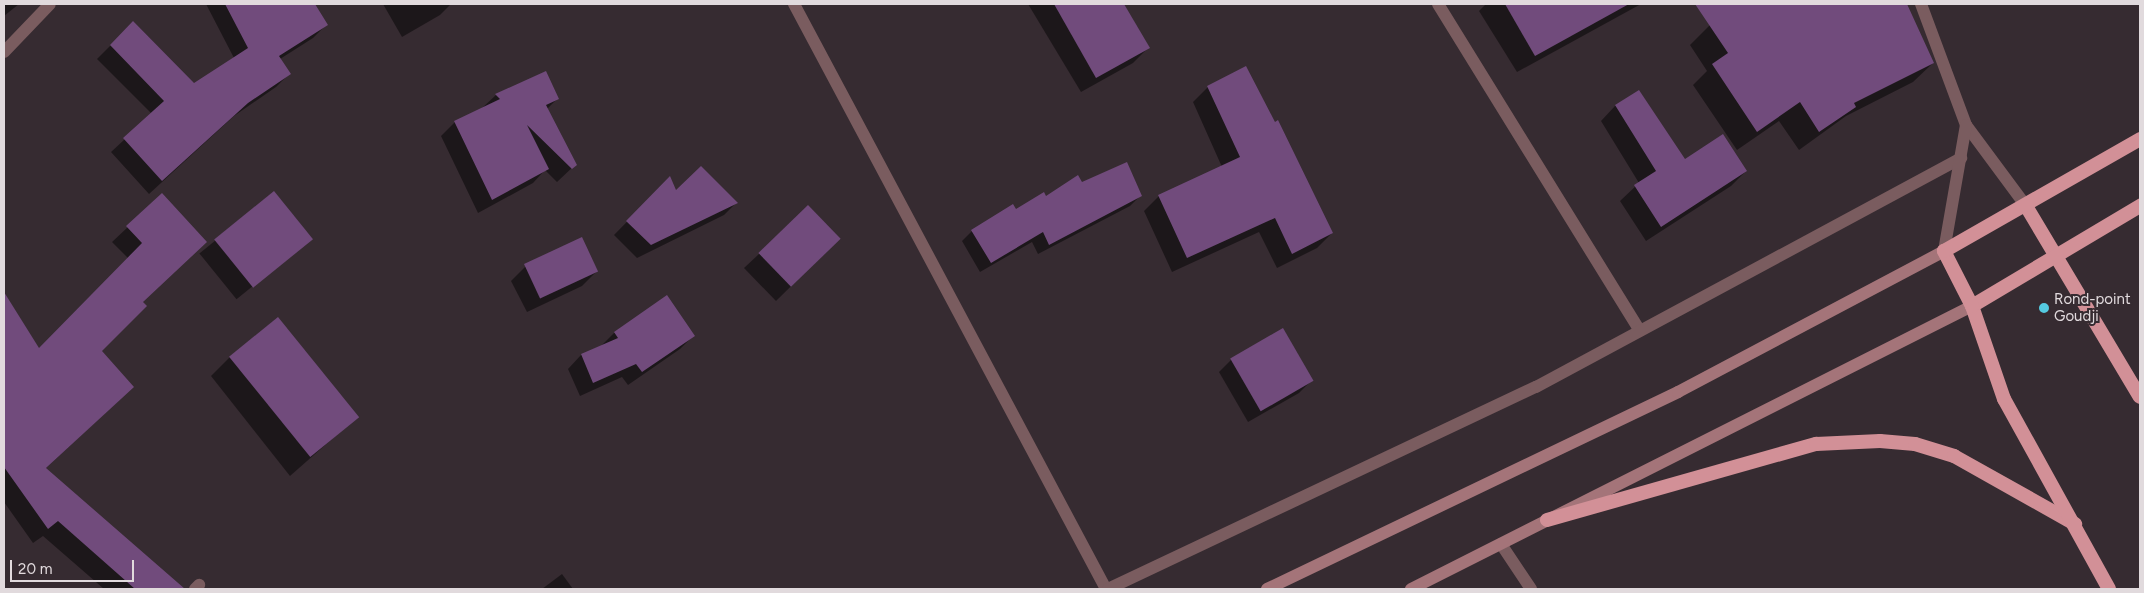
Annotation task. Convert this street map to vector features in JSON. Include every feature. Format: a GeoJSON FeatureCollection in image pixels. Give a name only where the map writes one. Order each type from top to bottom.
{"type":"FeatureCollection","features":[{"type":"Feature","properties":{"kind":"highway"},"geometry":{"type":"LineString","coordinates":[[2109,589],[2075,524],[2004,399],[1972,306],[1944,251],[2026,206],[2140,139]]}},
{"type":"Feature","properties":{"kind":"highway"},"geometry":{"type":"LineString","coordinates":[[2026,206],[2054,257],[2140,397]]}},
{"type":"Feature","properties":{"kind":"highway"},"geometry":{"type":"LineString","coordinates":[[1972,306],[2140,206]]}},
{"type":"Feature","properties":{"kind":"highway"},"geometry":{"type":"LineString","coordinates":[[1547,520],[1816,444],[1880,441],[1915,444],[1954,456],[2075,524]]}},
{"type":"Feature","properties":{"kind":"main road"},"geometry":{"type":"LineString","coordinates":[[1267,589],[1678,392],[1944,251]]}},
{"type":"Feature","properties":{"kind":"main road"},"geometry":{"type":"LineString","coordinates":[[1411,589],[1972,306]]}},
{"type":"Feature","properties":{"kind":"street"},"geometry":{"type":"LineString","coordinates":[[4,52],[50,4]]}},
{"type":"Feature","properties":{"kind":"street"},"geometry":{"type":"LineString","coordinates":[[794,4],[1107,589],[1536,387],[1961,158]]}},
{"type":"Feature","properties":{"kind":"street"},"geometry":{"type":"LineString","coordinates":[[1438,4],[1640,331]]}},
{"type":"Feature","properties":{"kind":"street"},"geometry":{"type":"LineString","coordinates":[[1921,4],[1966,125],[2026,206]]}},
{"type":"Feature","properties":{"kind":"street"},"geometry":{"type":"LineString","coordinates":[[1944,251],[1966,125]]}},
{"type":"Feature","properties":{"kind":"street"},"geometry":{"type":"LineString","coordinates":[[1501,544],[1531,589]]}},
{"type":"Feature","properties":{"kind":"building"},"geometry":{"type":"Polygon","coordinates":[[[225,4],[315,4],[328,25],[279,56],[291,74],[248,103],[162,181],[123,138],[164,101],[110,45],[133,21],[194,83],[248,48],[225,4]]]}},
{"type":"Feature","properties":{"kind":"building"},"geometry":{"type":"Polygon","coordinates":[[[1054,4],[1124,4],[1150,48],[1096,78],[1054,4]]]}},
{"type":"Feature","properties":{"kind":"building"},"geometry":{"type":"Polygon","coordinates":[[[1505,4],[1629,4],[1535,56],[1505,4]]]}},
{"type":"Feature","properties":{"kind":"building"},"geometry":{"type":"Polygon","coordinates":[[[1695,4],[1907,4],[1934,63],[1854,103],[1856,107],[1819,132],[1800,102],[1757,132],[1712,64],[1728,53],[1695,4]]]}},
{"type":"Feature","properties":{"kind":"building"},"geometry":{"type":"Polygon","coordinates":[[[1246,66],[1275,122],[1278,120],[1333,233],[1292,254],[1275,218],[1187,258],[1158,195],[1240,157],[1207,86],[1246,66]]]}},
{"type":"Feature","properties":{"kind":"building"},"geometry":{"type":"Polygon","coordinates":[[[546,71],[559,99],[546,105],[577,165],[572,169],[527,125],[549,169],[492,200],[454,121],[500,99],[495,94],[546,71]]]}},
{"type":"Feature","properties":{"kind":"building"},"geometry":{"type":"Polygon","coordinates":[[[1639,90],[1685,159],[1723,134],[1747,171],[1661,227],[1634,185],[1656,171],[1615,105],[1639,90]]]}},
{"type":"Feature","properties":{"kind":"building"},"geometry":{"type":"Polygon","coordinates":[[[1127,162],[1142,196],[1049,245],[1043,232],[991,263],[971,230],[1013,204],[1016,209],[1044,192],[1046,196],[1078,175],[1082,182],[1127,162]]]}},
{"type":"Feature","properties":{"kind":"building"},"geometry":{"type":"Polygon","coordinates":[[[701,166],[738,203],[651,245],[626,221],[670,176],[676,190],[701,166]]]}},
{"type":"Feature","properties":{"kind":"building"},"geometry":{"type":"Polygon","coordinates":[[[274,191],[313,239],[253,288],[214,239],[274,191]]]}},
{"type":"Feature","properties":{"kind":"building"},"geometry":{"type":"Polygon","coordinates":[[[162,193],[207,242],[143,302],[147,306],[102,351],[134,387],[46,468],[185,589],[135,589],[58,521],[48,529],[4,467],[4,292],[39,348],[142,243],[126,226],[162,193]]]}},
{"type":"Feature","properties":{"kind":"building"},"geometry":{"type":"Polygon","coordinates":[[[808,205],[841,239],[791,287],[758,253],[808,205]]]}},
{"type":"Feature","properties":{"kind":"building"},"geometry":{"type":"Polygon","coordinates":[[[582,237],[598,271],[540,298],[524,264],[582,237]]]}},
{"type":"Feature","properties":{"kind":"building"},"geometry":{"type":"Polygon","coordinates":[[[667,295],[695,336],[642,372],[636,364],[593,383],[581,354],[618,338],[614,332],[667,295]]]}},
{"type":"Feature","properties":{"kind":"building"},"geometry":{"type":"Polygon","coordinates":[[[278,317],[359,417],[310,457],[229,357],[278,317]]]}},
{"type":"Feature","properties":{"kind":"building"},"geometry":{"type":"Polygon","coordinates":[[[1283,328],[1314,381],[1261,411],[1230,358],[1283,328]]]}},
{"type":"Feature","properties":{"kind":"place","name":"Rond-point Goudji"},"geometry":{"type":"Point","coordinates":[2044,308]}}]}
